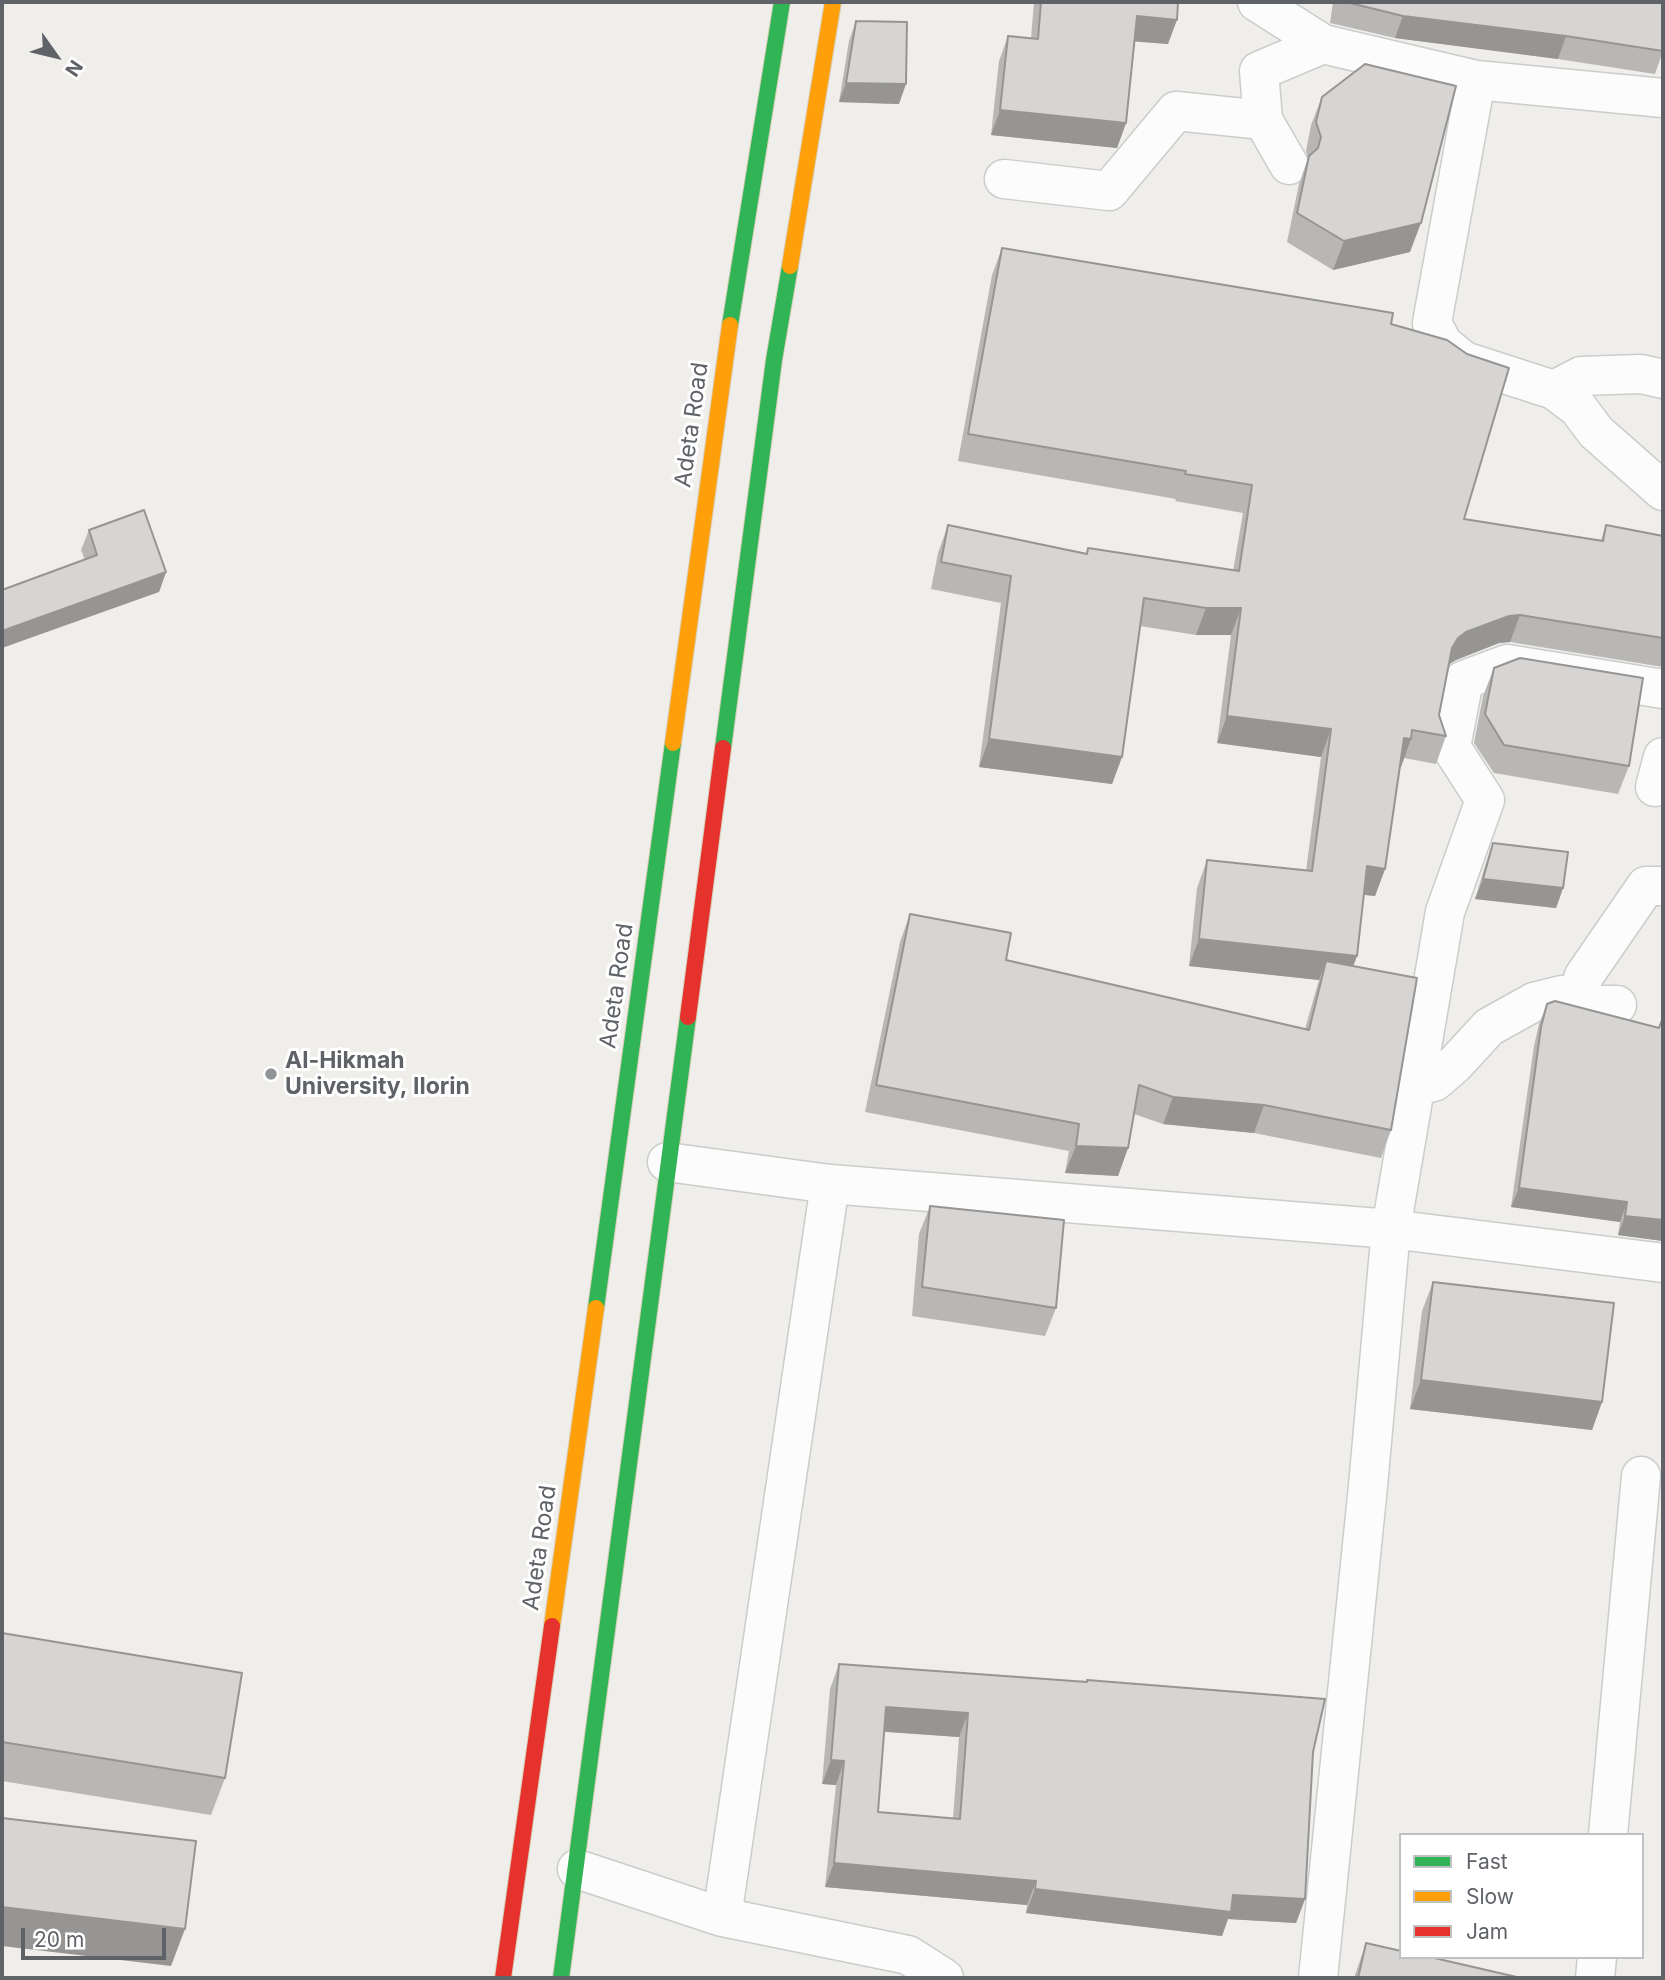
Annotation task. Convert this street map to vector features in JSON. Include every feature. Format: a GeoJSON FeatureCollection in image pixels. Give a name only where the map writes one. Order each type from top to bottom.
{"type":"FeatureCollection","features":[{"type":"Feature","properties":{"kind":"main road","name":"Adeta Road"},"geometry":{"type":"LineString","coordinates":[[503,1978],[725,353],[782,2]]}},
{"type":"Feature","properties":{"kind":"main road"},"geometry":{"type":"LineString","coordinates":[[561,1978],[774,359],[833,2]]}},
{"type":"Feature","properties":{"kind":"street"},"geometry":{"type":"LineString","coordinates":[[1257,2],[1323,44],[1476,80],[1663,98]]}},
{"type":"Feature","properties":{"kind":"street"},"geometry":{"type":"LineString","coordinates":[[1289,165],[1263,120],[1259,71],[1323,44]]}},
{"type":"Feature","properties":{"kind":"street"},"geometry":{"type":"LineString","coordinates":[[1476,80],[1432,323],[1443,344],[1464,361],[1554,390],[1578,408],[1596,432],[1663,491]]}},
{"type":"Feature","properties":{"kind":"street"},"geometry":{"type":"LineString","coordinates":[[1004,179],[1109,191],[1176,111],[1263,120]]}},
{"type":"Feature","properties":{"kind":"street"},"geometry":{"type":"LineString","coordinates":[[1554,390],[1581,376],[1641,374],[1663,379]]}},
{"type":"Feature","properties":{"kind":"street"},"geometry":{"type":"LineString","coordinates":[[1318,1978],[1391,1229],[1445,912],[1485,800],[1451,747],[1464,680],[1507,664],[1663,689]]}},
{"type":"Feature","properties":{"kind":"street"},"geometry":{"type":"LineString","coordinates":[[1574,1004],[1584,976],[1646,886],[1663,886]]}},
{"type":"Feature","properties":{"kind":"street"},"geometry":{"type":"LineString","coordinates":[[1415,1086],[1434,1082],[1455,1064],[1489,1027],[1534,1002],[1562,995],[1574,1004],[1617,1005]]}},
{"type":"Feature","properties":{"kind":"street"},"geometry":{"type":"LineString","coordinates":[[667,1162],[830,1184],[1391,1229],[1663,1263]]}},
{"type":"Feature","properties":{"kind":"street"},"geometry":{"type":"LineString","coordinates":[[722,1917],[830,1184]]}},
{"type":"Feature","properties":{"kind":"street"},"geometry":{"type":"LineString","coordinates":[[1608,1833],[1642,1476]]}},
{"type":"Feature","properties":{"kind":"street"},"geometry":{"type":"LineString","coordinates":[[577,1869],[722,1917],[908,1955],[944,1978]]}},
{"type":"Feature","properties":{"kind":"street"},"geometry":{"type":"LineString","coordinates":[[1595,1978],[1597,1959]]}},
{"type":"Feature","properties":{"kind":"building"},"geometry":{"type":"Polygon","coordinates":[[[1041,2],[1178,2],[1177,20],[1137,16],[1126,123],[1000,110],[1008,36],[1038,39],[1041,2]]]}},
{"type":"Feature","properties":{"kind":"building"},"geometry":{"type":"Polygon","coordinates":[[[1346,2],[1663,2],[1663,51],[1403,16],[1346,2]]]}},
{"type":"Feature","properties":{"kind":"building"},"geometry":{"type":"Polygon","coordinates":[[[856,21],[907,22],[906,84],[846,83],[856,21]]]}},
{"type":"Feature","properties":{"kind":"building"},"geometry":{"type":"Polygon","coordinates":[[[1365,64],[1456,86],[1421,223],[1344,241],[1297,213],[1309,156],[1318,148],[1321,137],[1316,122],[1322,97],[1365,64]]]}},
{"type":"Feature","properties":{"kind":"building"},"geometry":{"type":"Polygon","coordinates":[[[1002,248],[1393,313],[1391,324],[1447,340],[1467,354],[1509,368],[1464,519],[1603,541],[1606,525],[1663,536],[1663,638],[1520,615],[1509,616],[1466,632],[1458,638],[1452,648],[1439,715],[1446,736],[1412,730],[1411,739],[1404,738],[1385,869],[1367,866],[1357,956],[1199,939],[1207,860],[1312,871],[1331,729],[1227,716],[1241,608],[1206,608],[1144,598],[1122,757],[989,739],[1011,576],[941,562],[948,525],[1087,554],[1088,548],[1239,571],[1252,485],[1185,474],[1186,471],[968,434],[1002,248]]]}},
{"type":"Feature","properties":{"kind":"building"},"geometry":{"type":"Polygon","coordinates":[[[144,510],[166,572],[2,631],[2,590],[97,555],[89,530],[144,510]]]}},
{"type":"Feature","properties":{"kind":"building"},"geometry":{"type":"Polygon","coordinates":[[[1520,658],[1643,678],[1629,766],[1504,745],[1485,714],[1494,668],[1520,658]]]}},
{"type":"Feature","properties":{"kind":"building"},"geometry":{"type":"Polygon","coordinates":[[[1493,843],[1568,852],[1563,888],[1483,879],[1493,843]]]}},
{"type":"Feature","properties":{"kind":"building"},"geometry":{"type":"Polygon","coordinates":[[[910,914],[1011,933],[1006,960],[1309,1030],[1326,961],[1417,978],[1391,1130],[1264,1105],[1173,1097],[1139,1085],[1128,1148],[1076,1146],[1079,1124],[876,1085],[910,914]]]}},
{"type":"Feature","properties":{"kind":"building"},"geometry":{"type":"Polygon","coordinates":[[[1555,1001],[1659,1028],[1663,1020],[1663,1220],[1625,1216],[1627,1202],[1519,1188],[1541,1027],[1547,1004],[1555,1001]]]}},
{"type":"Feature","properties":{"kind":"building"},"geometry":{"type":"Polygon","coordinates":[[[930,1206],[1064,1220],[1056,1308],[922,1287],[930,1206]]]}},
{"type":"Feature","properties":{"kind":"building"},"geometry":{"type":"Polygon","coordinates":[[[1433,1282],[1614,1303],[1602,1402],[1421,1380],[1433,1282]]]}},
{"type":"Feature","properties":{"kind":"building"},"geometry":{"type":"Polygon","coordinates":[[[2,1633],[242,1673],[225,1778],[2,1742],[2,1633]]]}},
{"type":"Feature","properties":{"kind":"building"},"geometry":{"type":"Polygon","coordinates":[[[839,1664],[1325,1699],[1313,1752],[1305,1899],[1233,1895],[1231,1912],[1035,1889],[1036,1881],[834,1863],[844,1761],[831,1760],[839,1664]],[[886,1707],[878,1812],[960,1819],[968,1713],[886,1707]]]}},
{"type":"Feature","properties":{"kind":"building"},"geometry":{"type":"Polygon","coordinates":[[[2,1818],[196,1841],[185,1929],[2,1907],[2,1818]]]}},
{"type":"Feature","properties":{"kind":"building"},"geometry":{"type":"Polygon","coordinates":[[[1366,1943],[1399,1951],[1399,1959],[1439,1959],[1521,1978],[1358,1978],[1366,1943]]]}},
{"type":"Feature","properties":{"kind":"traffic: fast"},"geometry":{"type":"LineString","coordinates":[[730,325],[782,2]]}},
{"type":"Feature","properties":{"kind":"traffic: fast"},"geometry":{"type":"LineString","coordinates":[[723,748],[774,360],[790,266]]}},
{"type":"Feature","properties":{"kind":"traffic: fast"},"geometry":{"type":"LineString","coordinates":[[596,1308],[673,743]]}},
{"type":"Feature","properties":{"kind":"traffic: fast"},"geometry":{"type":"LineString","coordinates":[[561,1978],[688,1017]]}},
{"type":"Feature","properties":{"kind":"traffic: slow"},"geometry":{"type":"LineString","coordinates":[[790,266],[833,2]]}},
{"type":"Feature","properties":{"kind":"traffic: slow"},"geometry":{"type":"LineString","coordinates":[[673,743],[730,325]]}},
{"type":"Feature","properties":{"kind":"traffic: slow"},"geometry":{"type":"LineString","coordinates":[[552,1626],[596,1308]]}},
{"type":"Feature","properties":{"kind":"traffic: jam"},"geometry":{"type":"LineString","coordinates":[[688,1017],[723,748]]}},
{"type":"Feature","properties":{"kind":"traffic: jam"},"geometry":{"type":"LineString","coordinates":[[503,1978],[552,1626]]}},
{"type":"Feature","properties":{"kind":"place","name":"Al-Hikmah University, Ilorin"},"geometry":{"type":"Point","coordinates":[271,1074]}}]}
